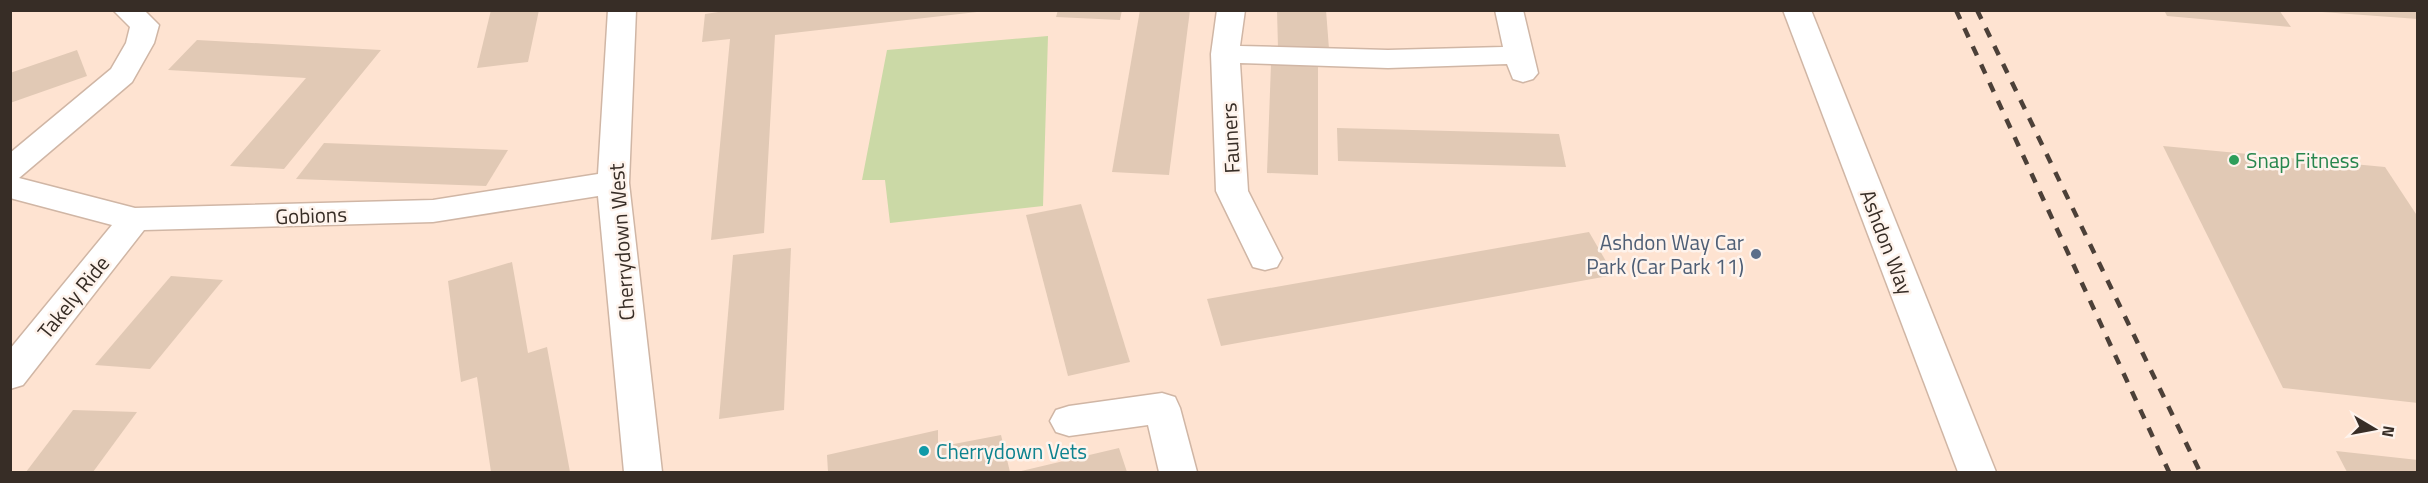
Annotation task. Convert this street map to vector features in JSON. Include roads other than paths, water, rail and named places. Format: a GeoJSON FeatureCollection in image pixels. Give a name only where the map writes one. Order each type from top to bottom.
{"type":"FeatureCollection","features":[{"type":"Feature","properties":{"kind":"street"},"geometry":{"type":"LineString","coordinates":[[10,170],[122,75],[140,44],[145,25],[126,10]]}},
{"type":"Feature","properties":{"kind":"street","name":"Cherrydown West"},"geometry":{"type":"LineString","coordinates":[[622,10],[613,183],[643,472]]}},
{"type":"Feature","properties":{"kind":"street","name":"Fauners"},"geometry":{"type":"LineString","coordinates":[[1232,10],[1225,54],[1232,191],[1265,258]]}},
{"type":"Feature","properties":{"kind":"street"},"geometry":{"type":"LineString","coordinates":[[1225,54],[1521,64],[1509,10]]}},
{"type":"Feature","properties":{"kind":"street","name":"Ashdon Way"},"geometry":{"type":"LineString","coordinates":[[1797,10],[1977,472]]}},
{"type":"Feature","properties":{"kind":"street","name":"Gobions"},"geometry":{"type":"LineString","coordinates":[[10,186],[135,219],[433,211],[613,183]]}},
{"type":"Feature","properties":{"kind":"street","name":"Takely Ride"},"geometry":{"type":"LineString","coordinates":[[10,375],[135,219]]}},
{"type":"Feature","properties":{"kind":"street"},"geometry":{"type":"LineString","coordinates":[[1069,421],[1162,408],[1178,472]]}},
{"type":"Feature","properties":{"kind":"railway"},"geometry":{"type":"LineString","coordinates":[[1956,10],[2169,472]]}},
{"type":"Feature","properties":{"kind":"railway"},"geometry":{"type":"LineString","coordinates":[[1977,10],[2200,472]]}},
{"type":"Feature","properties":{"kind":"place","name":"Snap Fitness"},"geometry":{"type":"Point","coordinates":[2234,160]}},
{"type":"Feature","properties":{"kind":"place","name":"Ashdon Way Car Park (Car Park 11)"},"geometry":{"type":"Point","coordinates":[1756,254]}},
{"type":"Feature","properties":{"kind":"place","name":"Cherrydown Vets"},"geometry":{"type":"Point","coordinates":[924,451]}}]}
